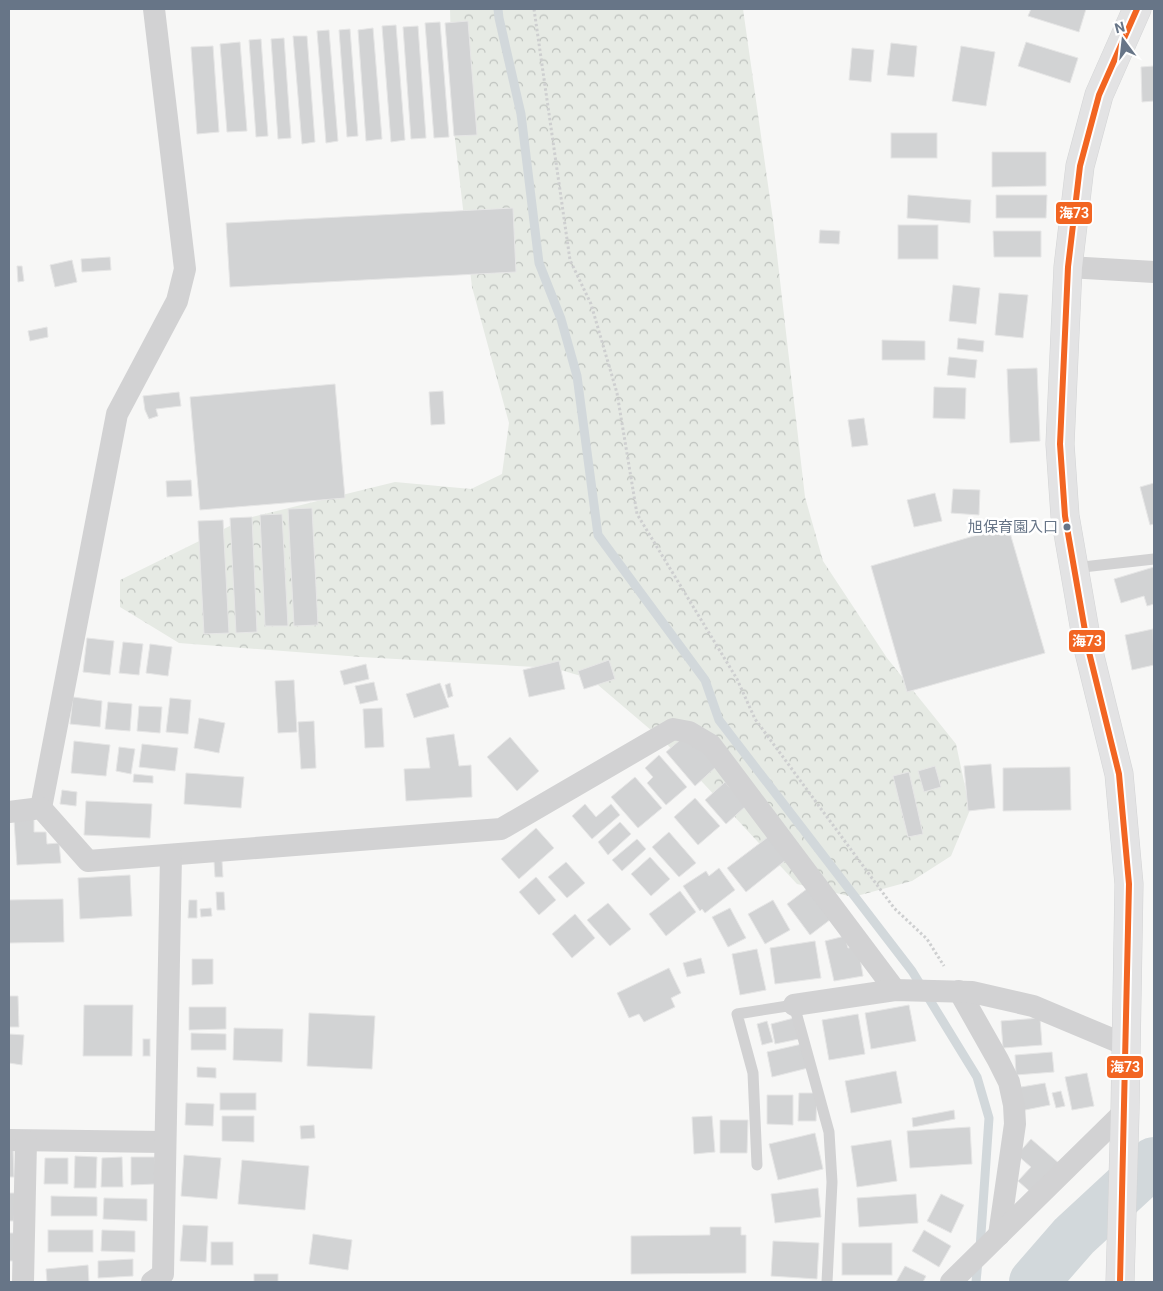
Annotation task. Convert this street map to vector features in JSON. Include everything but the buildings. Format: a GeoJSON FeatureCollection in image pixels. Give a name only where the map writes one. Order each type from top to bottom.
{"type":"FeatureCollection","features":[{"type":"Feature","properties":{"kind":"street"},"geometry":{"type":"LineString","coordinates":[[41,808],[117,414],[177,301],[185,270],[154,9]]}},
{"type":"Feature","properties":{"kind":"street"},"geometry":{"type":"LineString","coordinates":[[1120,1282],[1129,884],[1119,774],[1088,648],[1065,516],[1060,444],[1068,266],[1080,166],[1099,95],[1137,9]]}},
{"type":"Feature","properties":{"kind":"street"},"geometry":{"type":"LineString","coordinates":[[1068,266],[1154,272]]}},
{"type":"Feature","properties":{"kind":"street"},"geometry":{"type":"LineString","coordinates":[[41,808],[88,861],[502,829],[673,729],[689,732],[711,746],[895,990]]}},
{"type":"Feature","properties":{"kind":"street"},"geometry":{"type":"LineString","coordinates":[[9,812],[41,808]]}},
{"type":"Feature","properties":{"kind":"street"},"geometry":{"type":"LineString","coordinates":[[152,1282],[163,1274],[171,854]]}},
{"type":"Feature","properties":{"kind":"street"},"geometry":{"type":"LineString","coordinates":[[794,1005],[895,990],[972,992],[1033,1006],[1126,1045]]}},
{"type":"Feature","properties":{"kind":"street"},"geometry":{"type":"LineString","coordinates":[[959,991],[1009,1082],[1014,1105],[1015,1124],[999,1235]]}},
{"type":"Feature","properties":{"kind":"street"},"geometry":{"type":"LineString","coordinates":[[951,1282],[1124,1118]]}},
{"type":"Feature","properties":{"kind":"street"},"geometry":{"type":"LineString","coordinates":[[23,1282],[18,1140],[165,1142]]}},
{"type":"Feature","properties":{"kind":"lane"},"geometry":{"type":"LineString","coordinates":[[1074,568],[1154,559]]}},
{"type":"Feature","properties":{"kind":"lane"},"geometry":{"type":"LineString","coordinates":[[757,1165],[753,1073],[737,1014],[794,1005],[829,1132],[832,1182],[827,1282]]}},
{"type":"Feature","properties":{"kind":"path"},"geometry":{"type":"LineString","coordinates":[[534,9],[570,260],[591,304],[617,394],[637,514],[737,679],[755,719],[894,908],[927,939],[959,991]]}},
{"type":"Feature","properties":{"kind":"green space"},"geometry":{"type":"Polygon","coordinates":[[[450,9],[743,9],[773,220],[805,497],[823,561],[887,658],[956,744],[970,810],[951,856],[912,881],[853,897],[797,884],[665,742],[591,679],[554,668],[361,657],[179,643],[120,607],[120,580],[244,519],[395,482],[471,489],[502,474],[509,423],[472,287],[453,122],[450,9]]]}},
{"type":"Feature","properties":{"kind":"waterway"},"geometry":{"type":"LineString","coordinates":[[498,9],[521,114],[539,263],[561,319],[577,376],[598,535],[705,680],[719,720],[912,971],[977,1077],[989,1118],[980,1248]]}},
{"type":"Feature","properties":{"kind":"waterway"},"geometry":{"type":"LineString","coordinates":[[1034,1282],[1074,1236],[1154,1162]]}},
{"type":"Feature","properties":{"kind":"waterway"},"geometry":{"type":"LineString","coordinates":[[976,1282],[978,1261]]}},
{"type":"Feature","properties":{"kind":"transit line","name":"海73"},"geometry":{"type":"LineString","coordinates":[[1120,1282],[1129,884],[1119,774],[1088,648],[1065,516],[1060,444],[1068,267],[1080,166],[1099,95],[1137,9]]}},
{"type":"Feature","properties":{"kind":"place","name":"旭保育園入口"},"geometry":{"type":"Point","coordinates":[1067,527]}}]}
